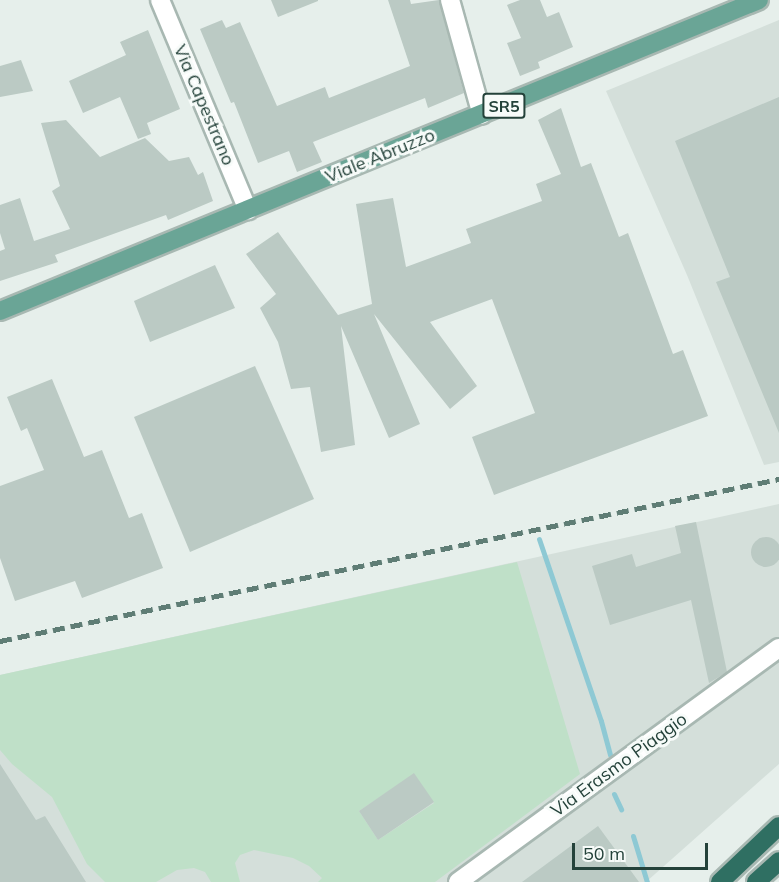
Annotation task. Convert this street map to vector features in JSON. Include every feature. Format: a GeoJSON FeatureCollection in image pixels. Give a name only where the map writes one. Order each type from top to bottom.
{"type":"FeatureCollection","features":[{"type":"Feature","properties":{"kind":"highway"},"geometry":{"type":"LineString","coordinates":[[720,882],[779,826]]}},
{"type":"Feature","properties":{"kind":"highway"},"geometry":{"type":"LineString","coordinates":[[756,882],[779,861]]}},
{"type":"Feature","properties":{"kind":"main road","name":"Viale Abruzzo"},"geometry":{"type":"LineString","coordinates":[[0,311],[759,0]]}},
{"type":"Feature","properties":{"kind":"street","name":"Via Capestrano"},"geometry":{"type":"LineString","coordinates":[[160,0],[248,210]]}},
{"type":"Feature","properties":{"kind":"street"},"geometry":{"type":"LineString","coordinates":[[450,0],[482,115]]}},
{"type":"Feature","properties":{"kind":"street","name":"Via Erasmo Piaggio"},"geometry":{"type":"LineString","coordinates":[[458,882],[779,648]]}},
{"type":"Feature","properties":{"kind":"shaded area"},"geometry":{"type":"Polygon","coordinates":[[[779,20],[779,462],[764,465],[687,275],[606,91],[779,20]]]}},
{"type":"Feature","properties":{"kind":"shaded area"},"geometry":{"type":"Polygon","coordinates":[[[779,504],[779,764],[646,882],[0,882],[0,675],[779,504]]]}},
{"type":"Feature","properties":{"kind":"green space"},"geometry":{"type":"Polygon","coordinates":[[[517,562],[580,774],[435,882],[318,882],[322,878],[309,866],[293,858],[254,850],[240,855],[235,863],[240,882],[211,882],[205,872],[194,868],[177,870],[156,882],[105,882],[87,864],[52,797],[12,764],[0,750],[0,675],[517,562]],[[414,774],[359,811],[378,840],[434,803],[414,774]]]}},
{"type":"Feature","properties":{"kind":"building"},"geometry":{"type":"Polygon","coordinates":[[[271,0],[318,0],[318,1],[278,17],[271,0]]]}},
{"type":"Feature","properties":{"kind":"building"},"geometry":{"type":"Polygon","coordinates":[[[388,0],[410,0],[411,4],[439,0],[464,93],[428,108],[425,98],[313,142],[322,162],[297,172],[289,151],[258,163],[234,102],[231,103],[200,29],[222,20],[226,28],[240,22],[277,106],[325,87],[329,98],[410,66],[388,0]]]}},
{"type":"Feature","properties":{"kind":"building"},"geometry":{"type":"Polygon","coordinates":[[[520,0],[540,0],[547,17],[559,12],[573,47],[538,62],[540,68],[520,76],[507,43],[521,38],[507,5],[520,0]]]}},
{"type":"Feature","properties":{"kind":"building"},"geometry":{"type":"Polygon","coordinates":[[[148,30],[180,109],[147,123],[151,134],[138,139],[120,97],[83,113],[69,81],[126,55],[120,42],[148,30]]]}},
{"type":"Feature","properties":{"kind":"building"},"geometry":{"type":"Polygon","coordinates":[[[21,60],[33,91],[0,97],[0,66],[21,60]]]}},
{"type":"Feature","properties":{"kind":"building"},"geometry":{"type":"Polygon","coordinates":[[[779,97],[779,433],[716,282],[730,277],[675,141],[779,97]]]}},
{"type":"Feature","properties":{"kind":"building"},"geometry":{"type":"Polygon","coordinates":[[[561,108],[581,167],[591,163],[619,237],[628,233],[673,354],[683,350],[708,416],[494,495],[472,437],[535,413],[492,299],[430,322],[477,386],[450,409],[374,314],[420,424],[389,438],[341,326],[355,445],[321,452],[310,387],[291,389],[278,342],[260,308],[276,294],[246,254],[278,232],[338,315],[372,304],[356,204],[393,198],[406,267],[471,243],[466,229],[542,201],[536,184],[561,174],[538,120],[561,108]]]}},
{"type":"Feature","properties":{"kind":"building"},"geometry":{"type":"Polygon","coordinates":[[[66,120],[100,157],[145,138],[169,161],[189,157],[198,175],[203,172],[213,201],[168,220],[166,215],[55,255],[58,262],[0,281],[0,251],[5,249],[0,233],[0,205],[20,198],[34,241],[70,229],[52,191],[60,186],[41,123],[66,120]]]}},
{"type":"Feature","properties":{"kind":"building"},"geometry":{"type":"Polygon","coordinates":[[[215,265],[235,308],[150,342],[134,301],[215,265]]]}},
{"type":"Feature","properties":{"kind":"building"},"geometry":{"type":"Polygon","coordinates":[[[255,366],[314,499],[190,552],[134,417],[255,366]]]}},
{"type":"Feature","properties":{"kind":"building"},"geometry":{"type":"Polygon","coordinates":[[[52,379],[84,457],[102,450],[129,518],[142,513],[163,568],[82,598],[75,581],[15,601],[0,558],[0,486],[44,470],[27,428],[21,431],[7,397],[52,379]]]}},
{"type":"Feature","properties":{"kind":"building"},"geometry":{"type":"Polygon","coordinates":[[[696,522],[727,672],[709,683],[691,600],[610,625],[592,566],[632,554],[636,567],[681,553],[675,526],[696,522]]]}},
{"type":"Feature","properties":{"kind":"building"},"geometry":{"type":"Polygon","coordinates":[[[766,537],[772,538],[780,546],[780,558],[772,566],[766,567],[760,566],[752,558],[751,552],[752,546],[760,538],[766,537]]]}},
{"type":"Feature","properties":{"kind":"building"},"geometry":{"type":"Polygon","coordinates":[[[0,764],[36,820],[45,816],[86,882],[0,882],[0,764]]]}},
{"type":"Feature","properties":{"kind":"building"},"geometry":{"type":"Polygon","coordinates":[[[414,773],[434,802],[378,840],[359,811],[414,773]]]}},
{"type":"Feature","properties":{"kind":"building"},"geometry":{"type":"Polygon","coordinates":[[[598,826],[639,882],[522,882],[598,826]]]}},
{"type":"Feature","properties":{"kind":"waterway"},"geometry":{"type":"LineString","coordinates":[[539,539],[601,721],[610,755]]}},
{"type":"Feature","properties":{"kind":"waterway"},"geometry":{"type":"LineString","coordinates":[[614,794],[621,809]]}},
{"type":"Feature","properties":{"kind":"waterway"},"geometry":{"type":"LineString","coordinates":[[633,836],[647,882]]}},
{"type":"Feature","properties":{"kind":"railway"},"geometry":{"type":"LineString","coordinates":[[0,641],[779,479]]}}]}
